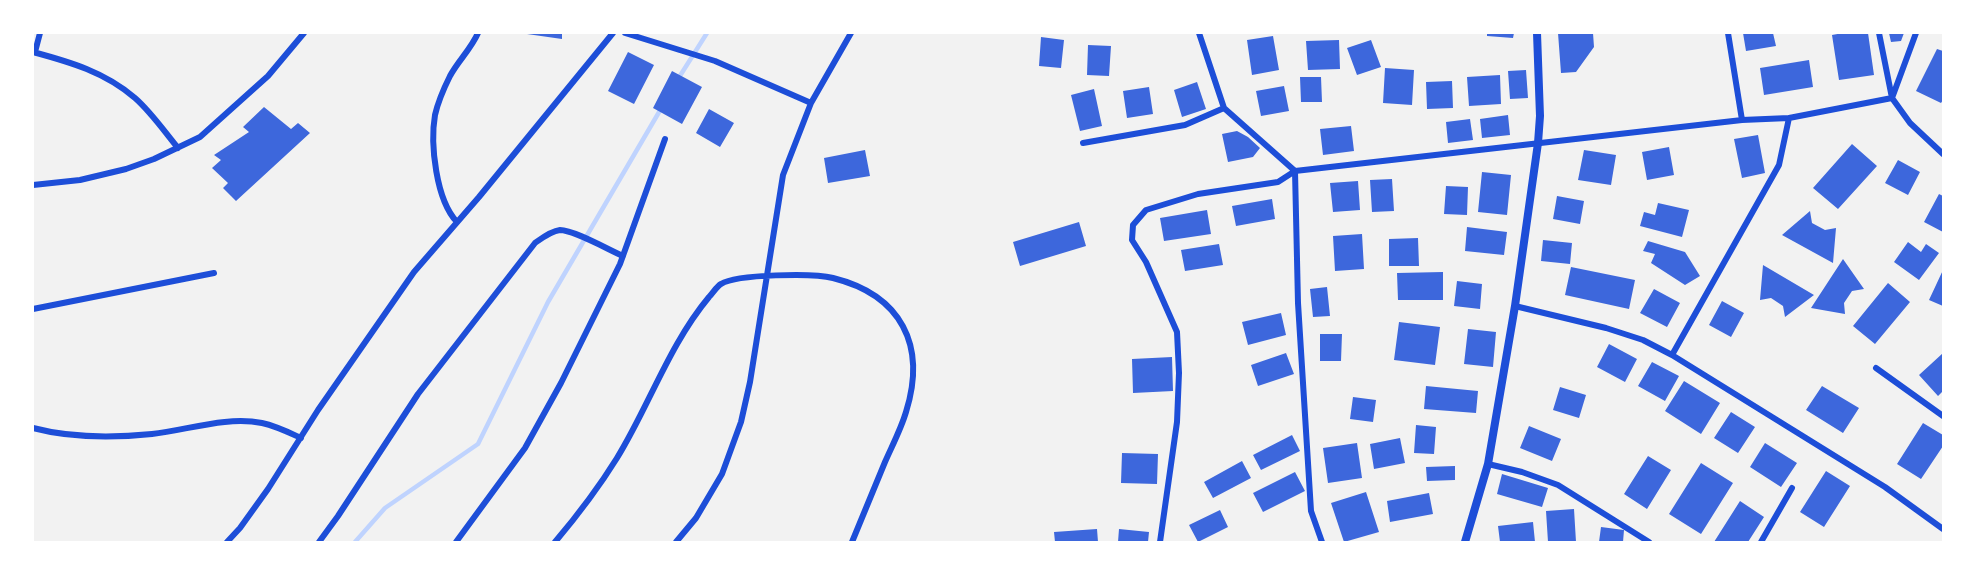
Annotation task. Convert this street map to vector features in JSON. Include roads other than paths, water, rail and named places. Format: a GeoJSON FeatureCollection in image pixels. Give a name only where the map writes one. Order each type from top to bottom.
{"type":"FeatureCollection","features":[{"type":"Feature","properties":{"kind":"street"},"geometry":{"type":"LineString","coordinates":[[40,33],[34,52],[73,63],[114,82],[136,99],[178,147]]}},
{"type":"Feature","properties":{"kind":"street"},"geometry":{"type":"LineString","coordinates":[[33,185],[80,180],[126,169],[200,137],[268,76],[304,33]]}},
{"type":"Feature","properties":{"kind":"street"},"geometry":{"type":"LineString","coordinates":[[457,222],[442,198],[434,156],[435,116],[452,73],[473,44],[478,33]]}},
{"type":"Feature","properties":{"kind":"street"},"geometry":{"type":"LineString","coordinates":[[228,542],[268,489],[414,272],[613,33]]}},
{"type":"Feature","properties":{"kind":"street"},"geometry":{"type":"LineString","coordinates":[[625,33],[715,61],[811,103]]}},
{"type":"Feature","properties":{"kind":"street"},"geometry":{"type":"LineString","coordinates":[[676,542],[696,518],[722,474],[741,422],[750,382],[783,175],[811,103],[851,33]]}},
{"type":"Feature","properties":{"kind":"street"},"geometry":{"type":"LineString","coordinates":[[1199,33],[1224,108],[1295,171],[1298,303],[1311,511],[1322,542]]}},
{"type":"Feature","properties":{"kind":"street"},"geometry":{"type":"LineString","coordinates":[[1465,542],[1488,464],[1515,306],[1538,143],[1540,116],[1537,33]]}},
{"type":"Feature","properties":{"kind":"street"},"geometry":{"type":"LineString","coordinates":[[1728,33],[1742,120]]}},
{"type":"Feature","properties":{"kind":"street"},"geometry":{"type":"LineString","coordinates":[[1879,33],[1892,98],[1910,123],[1943,154]]}},
{"type":"Feature","properties":{"kind":"street"},"geometry":{"type":"LineString","coordinates":[[1892,98],[1916,33]]}},
{"type":"Feature","properties":{"kind":"street"},"geometry":{"type":"LineString","coordinates":[[1160,542],[1177,422],[1179,373],[1177,332],[1146,262],[1132,240],[1133,225],[1146,210],[1198,194],[1278,182],[1295,171],[1742,120],[1789,118],[1892,98]]}},
{"type":"Feature","properties":{"kind":"street"},"geometry":{"type":"LineString","coordinates":[[1083,143],[1185,125],[1224,108]]}},
{"type":"Feature","properties":{"kind":"street"},"geometry":{"type":"LineString","coordinates":[[1672,355],[1779,165],[1789,118]]}},
{"type":"Feature","properties":{"kind":"street"},"geometry":{"type":"LineString","coordinates":[[456,542],[525,448],[561,383],[623,256],[665,139]]}},
{"type":"Feature","properties":{"kind":"street"},"geometry":{"type":"LineString","coordinates":[[319,542],[339,516],[418,394],[535,243],[548,234],[561,230],[574,233],[623,256]]}},
{"type":"Feature","properties":{"kind":"street"},"geometry":{"type":"LineString","coordinates":[[33,309],[214,273]]}},
{"type":"Feature","properties":{"kind":"street"},"geometry":{"type":"LineString","coordinates":[[555,542],[617,458],[662,372],[699,309],[720,284],[743,277],[821,275],[853,283],[877,297],[898,315],[911,343],[912,378],[906,411],[852,542]]}},
{"type":"Feature","properties":{"kind":"street"},"geometry":{"type":"LineString","coordinates":[[1515,306],[1606,328],[1642,340],[1672,355],[1885,487],[1943,529]]}},
{"type":"Feature","properties":{"kind":"street"},"geometry":{"type":"LineString","coordinates":[[1876,368],[1943,416]]}},
{"type":"Feature","properties":{"kind":"street"},"geometry":{"type":"LineString","coordinates":[[33,428],[51,433],[110,436],[150,434],[237,421],[260,423],[301,438]]}},
{"type":"Feature","properties":{"kind":"street"},"geometry":{"type":"LineString","coordinates":[[1488,464],[1522,472],[1558,485],[1650,542]]}},
{"type":"Feature","properties":{"kind":"street"},"geometry":{"type":"LineString","coordinates":[[1761,542],[1792,488]]}},
{"type":"Feature","properties":{"kind":"waterway"},"geometry":{"type":"LineString","coordinates":[[678,79],[707,33]]}},
{"type":"Feature","properties":{"kind":"waterway"},"geometry":{"type":"LineString","coordinates":[[355,542],[385,508],[478,444],[548,302],[662,107]]}}]}
